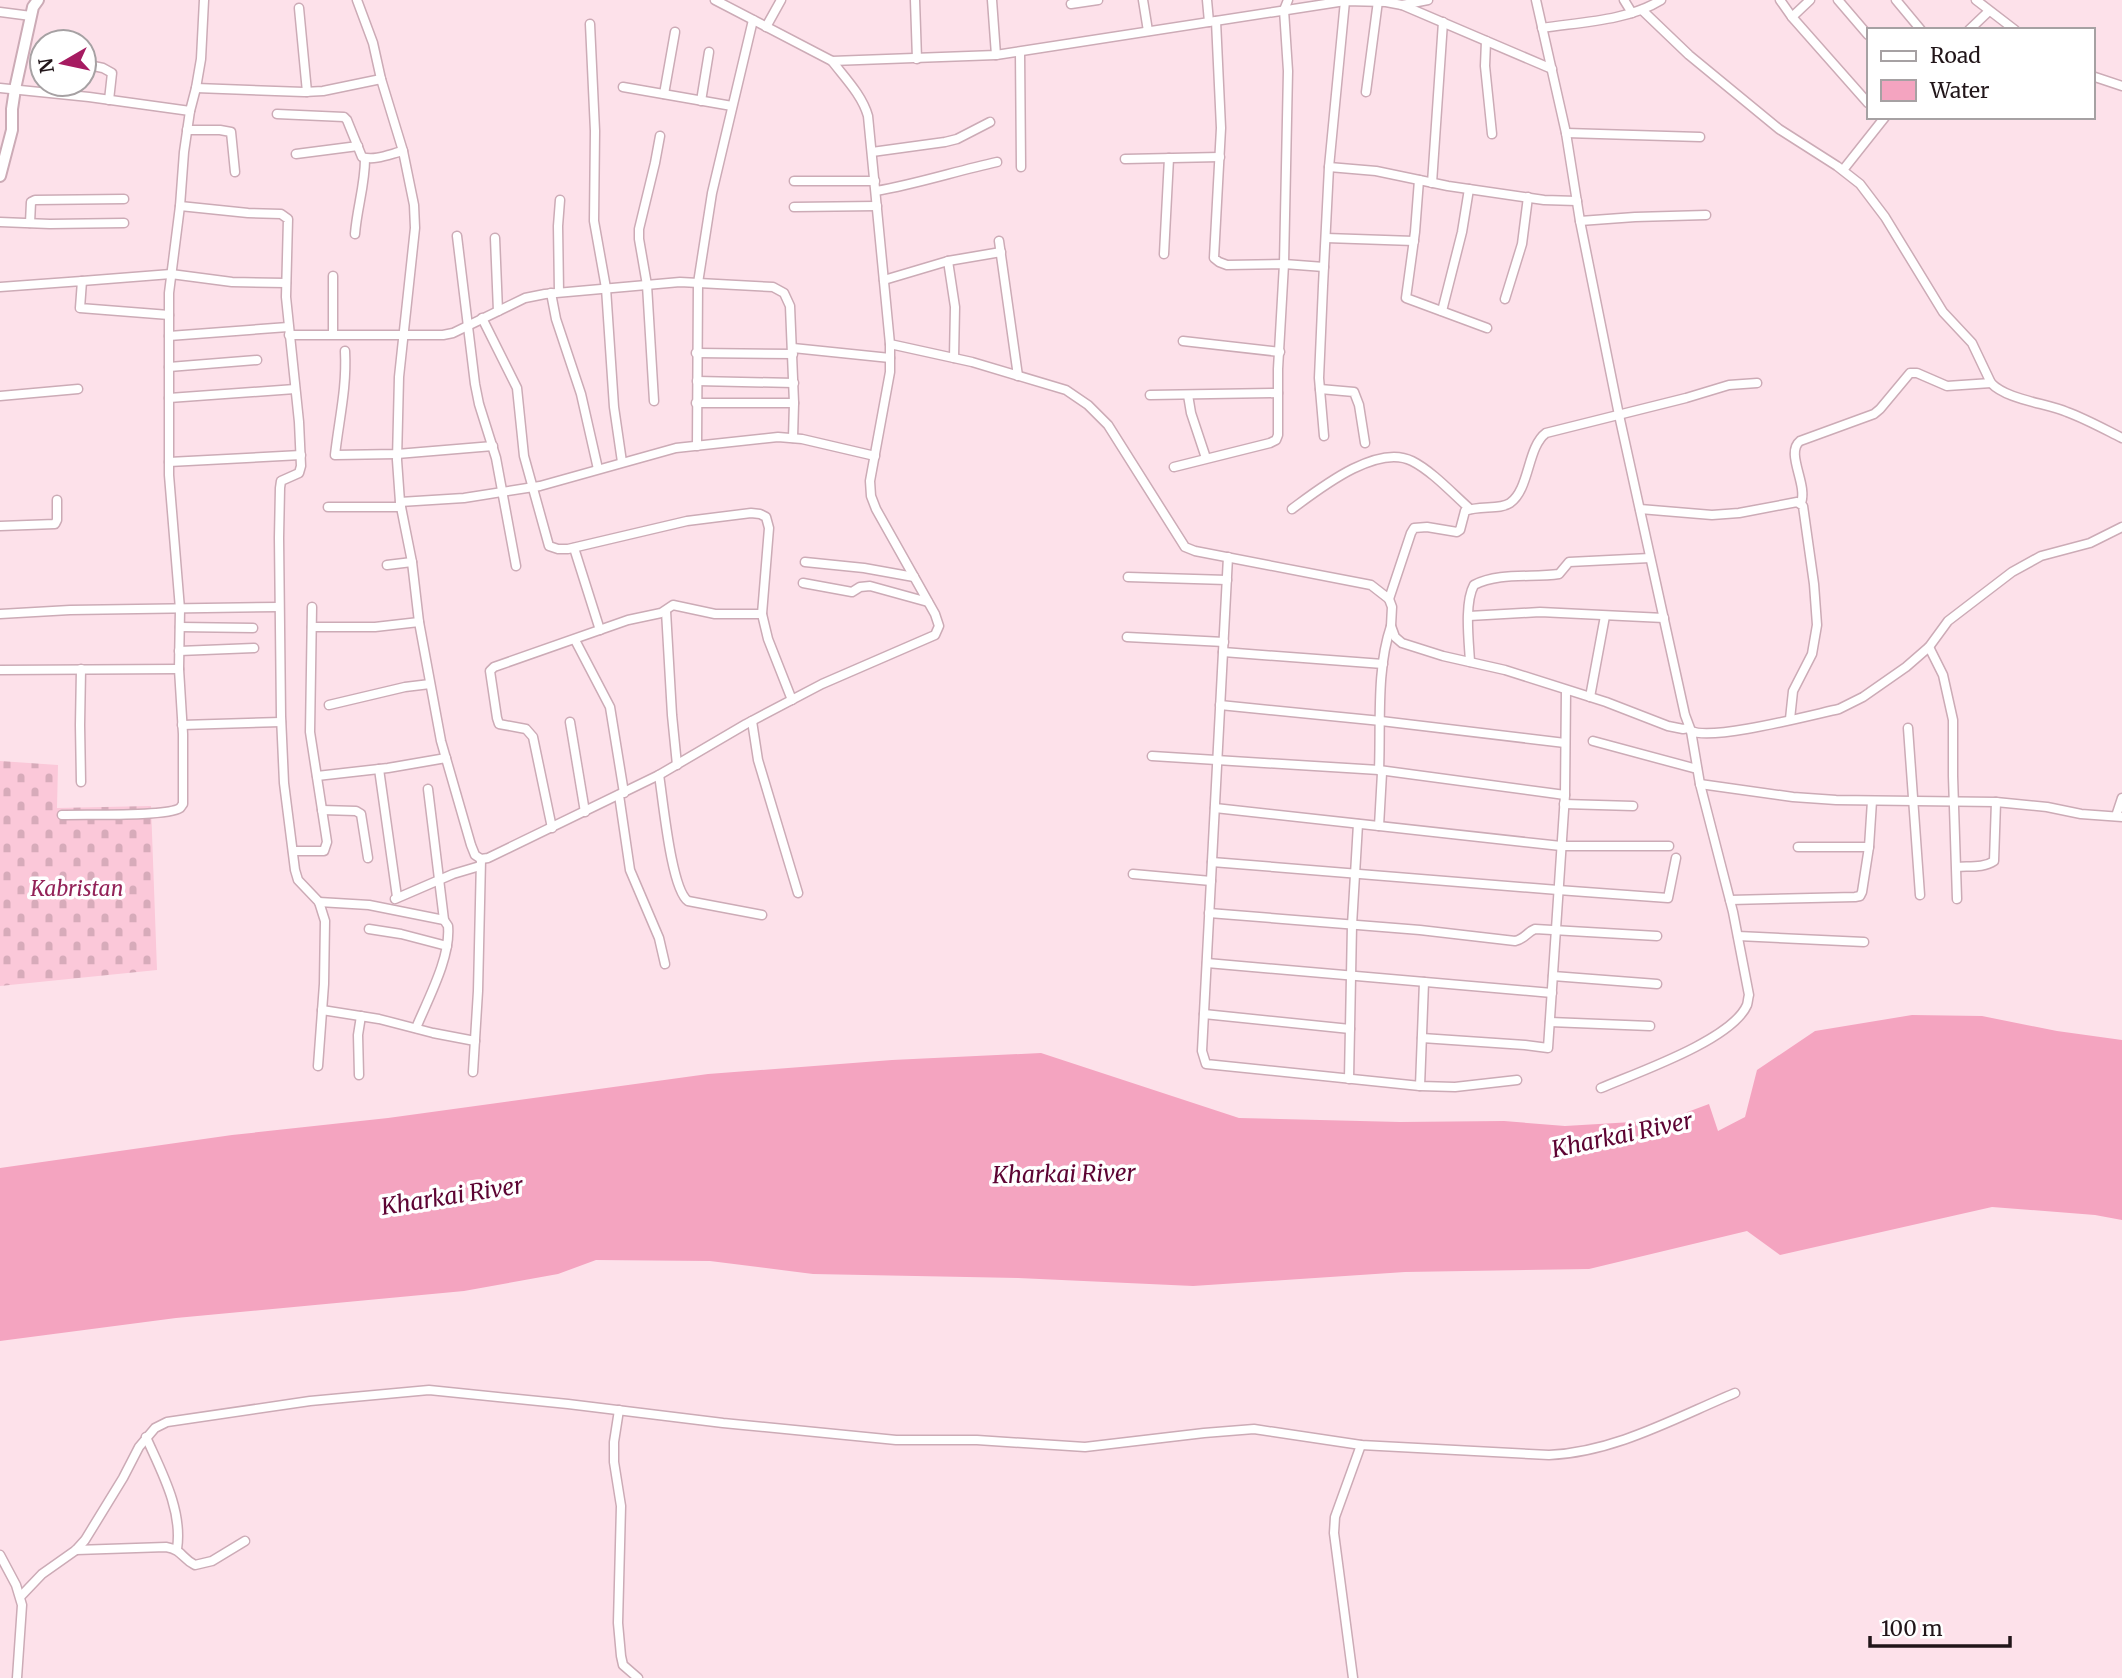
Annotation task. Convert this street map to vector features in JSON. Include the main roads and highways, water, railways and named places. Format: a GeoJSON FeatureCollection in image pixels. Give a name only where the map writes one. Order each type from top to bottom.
{"type":"FeatureCollection","features":[{"type":"Feature","properties":{"kind":"water","name":"Kharkai River"},"geometry":{"type":"Polygon","coordinates":[[[1912,1015],[1982,1016],[2057,1031],[2122,1040],[2122,1220],[2095,1215],[1992,1207],[1780,1255],[1747,1231],[1589,1269],[1405,1272],[1193,1286],[1018,1278],[813,1274],[710,1261],[596,1260],[558,1274],[464,1291],[176,1318],[0,1341],[0,1168],[232,1135],[388,1118],[708,1074],[892,1060],[1041,1053],[1239,1118],[1400,1122],[1504,1121],[1565,1126],[1666,1120],[1709,1104],[1718,1131],[1745,1117],[1757,1070],[1815,1031],[1912,1015]]]}},
{"type":"Feature","properties":{"kind":"park label","name":"Kabristan"},"geometry":{"type":"Point","coordinates":[77,889]}}]}
